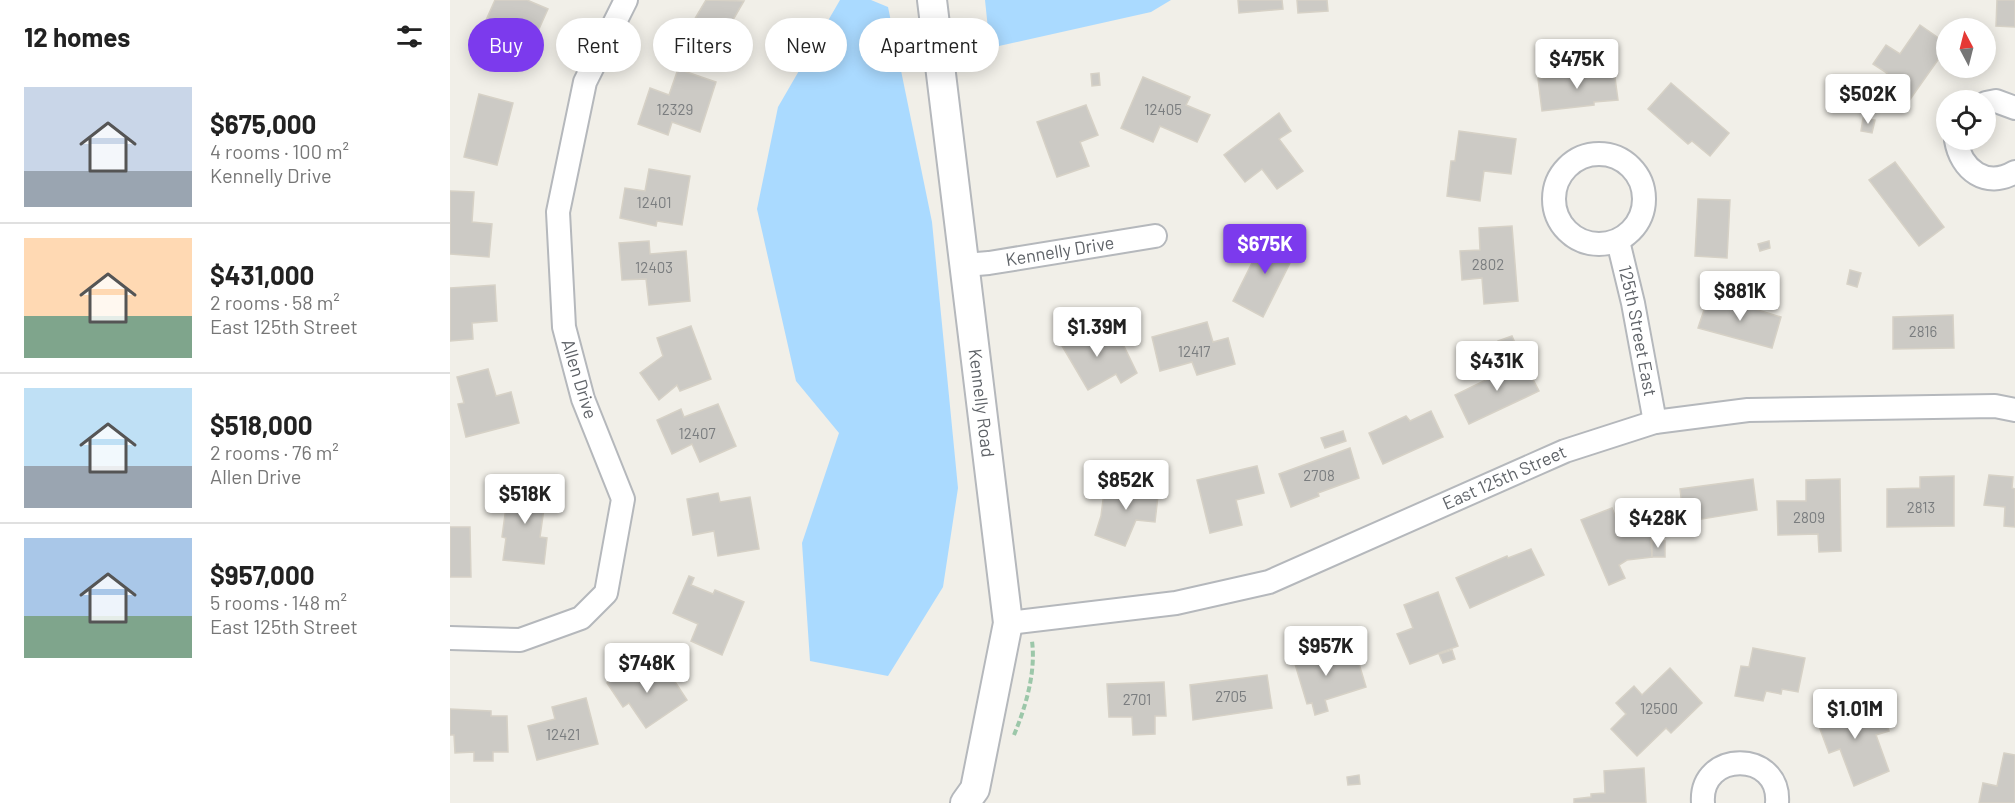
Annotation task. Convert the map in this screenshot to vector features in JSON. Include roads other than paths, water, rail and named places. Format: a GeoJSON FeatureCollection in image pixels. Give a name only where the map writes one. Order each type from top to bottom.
{"type":"FeatureCollection","features":[{"type":"Feature","properties":{"kind":"street","name":"Allen Drive"},"geometry":{"type":"LineString","coordinates":[[450,638],[520,640],[581,618],[606,594],[623,499],[583,399],[564,327],[558,212],[585,82],[626,0]]}},
{"type":"Feature","properties":{"kind":"street","name":"Kennelly Road"},"geometry":{"type":"LineString","coordinates":[[932,0],[1008,623],[975,789],[965,803]]}},
{"type":"Feature","properties":{"kind":"street"},"geometry":{"type":"LineString","coordinates":[[1996,101],[2015,108]]}},
{"type":"Feature","properties":{"kind":"street"},"geometry":{"type":"LineString","coordinates":[[1958,150],[1966,166],[1978,175],[1993,178],[2008,176],[2015,171]]}},
{"type":"Feature","properties":{"kind":"street","name":"125th Street East"},"geometry":{"type":"LineString","coordinates":[[1598,154],[1616,157],[1630,166],[1641,181],[1645,198],[1642,216],[1632,230],[1618,241],[1600,245],[1583,242],[1568,232],[1557,218],[1554,200],[1557,183],[1566,168],[1581,158],[1598,154]]}},
{"type":"Feature","properties":{"kind":"street","name":"Kennelly Drive"},"geometry":{"type":"LineString","coordinates":[[965,265],[1155,236]]}},
{"type":"Feature","properties":{"kind":"street","name":"125th Street East"},"geometry":{"type":"LineString","coordinates":[[1618,241],[1633,303],[1655,422]]}},
{"type":"Feature","properties":{"kind":"street","name":"East 125th Street"},"geometry":{"type":"LineString","coordinates":[[1008,623],[1176,603],[1269,582],[1565,451],[1655,422],[1748,410],[1995,406],[2015,410]]}},
{"type":"Feature","properties":{"kind":"street"},"geometry":{"type":"LineString","coordinates":[[1703,803],[1705,785],[1713,773],[1726,765],[1740,762],[1755,765],[1767,773],[1775,785],[1778,803]]}},
{"type":"Feature","properties":{"kind":"water"},"geometry":{"type":"Polygon","coordinates":[[[840,0],[871,0],[888,7],[890,18],[859,18],[859,72],[901,72],[932,222],[958,488],[943,587],[888,676],[810,661],[802,543],[839,433],[796,381],[757,209],[778,107],[798,72],[847,72],[847,18],[830,18],[840,0]]]}},
{"type":"Feature","properties":{"kind":"water"},"geometry":{"type":"Polygon","coordinates":[[[985,0],[1171,0],[1151,12],[999,46],[999,18],[987,18],[985,0]]]}}]}
